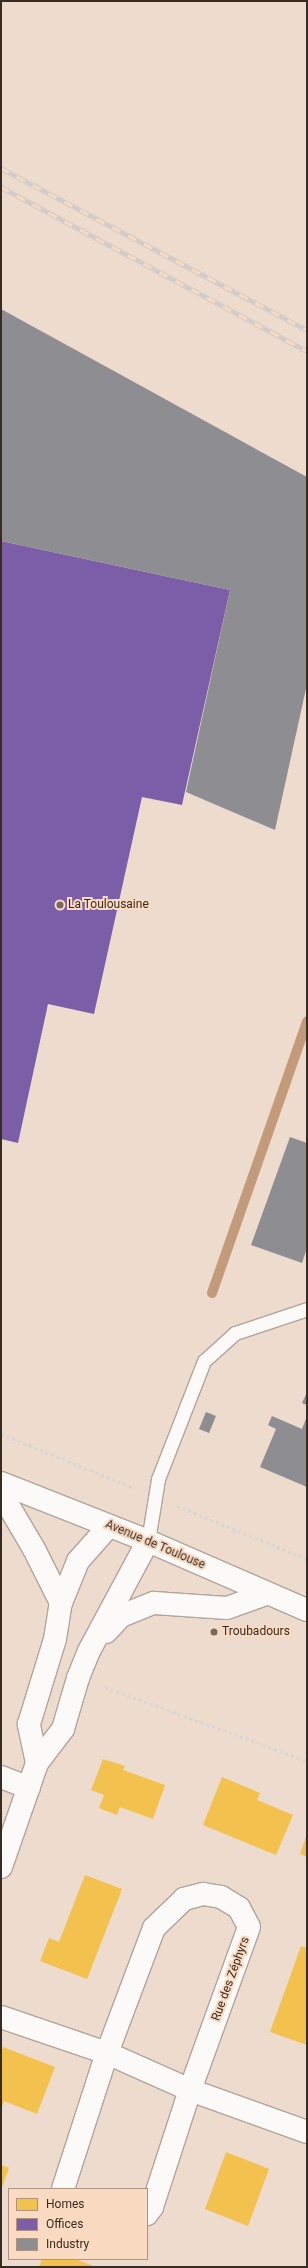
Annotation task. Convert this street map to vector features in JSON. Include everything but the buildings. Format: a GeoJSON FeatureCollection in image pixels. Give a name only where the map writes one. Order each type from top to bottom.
{"type":"FeatureCollection","features":[{"type":"Feature","properties":{"kind":"street","name":"Avenue de Toulouse"},"geometry":{"type":"LineString","coordinates":[[1,1483],[148,1541],[266,1594],[307,1610]]}},
{"type":"Feature","properties":{"kind":"street"},"geometry":{"type":"LineString","coordinates":[[1,1493],[34,1549],[60,1603]]}},
{"type":"Feature","properties":{"kind":"street"},"geometry":{"type":"LineString","coordinates":[[37,1763],[29,1724],[55,1639],[60,1603],[78,1561],[109,1526]]}},
{"type":"Feature","properties":{"kind":"street"},"geometry":{"type":"LineString","coordinates":[[1,1867],[37,1763],[63,1729],[78,1678],[90,1651],[148,1541]]}},
{"type":"Feature","properties":{"kind":"street"},"geometry":{"type":"LineString","coordinates":[[90,1651],[121,1616],[154,1603],[227,1608],[266,1594]]}},
{"type":"Feature","properties":{"kind":"street"},"geometry":{"type":"LineString","coordinates":[[1,1777],[29,1788]]}},
{"type":"Feature","properties":{"kind":"street","name":"Rue des Zéphyrs"},"geometry":{"type":"LineString","coordinates":[[64,2188],[107,2053],[154,1928],[184,1899],[203,1894],[221,1896],[239,1908],[249,1927],[190,2090],[152,2207],[148,2213]]}},
{"type":"Feature","properties":{"kind":"street"},"geometry":{"type":"LineString","coordinates":[[1,2017],[107,2053],[190,2090],[307,2132]]}},
{"type":"Feature","properties":{"kind":"lane"},"geometry":{"type":"LineString","coordinates":[[148,1541],[158,1479],[204,1361],[235,1333],[307,1309]]}},
{"type":"Feature","properties":{"kind":"path"},"geometry":{"type":"LineString","coordinates":[[1,1434],[125,1485]]}},
{"type":"Feature","properties":{"kind":"path"},"geometry":{"type":"LineString","coordinates":[[187,1510],[307,1559]]}},
{"type":"Feature","properties":{"kind":"path"},"geometry":{"type":"LineString","coordinates":[[100,1684],[307,1761]]}},
{"type":"Feature","properties":{"kind":"waterway"},"geometry":{"type":"LineString","coordinates":[[212,1293],[307,1021]]}},
{"type":"Feature","properties":{"kind":"railway"},"geometry":{"type":"LineString","coordinates":[[1,168],[307,330]]}},
{"type":"Feature","properties":{"kind":"railway"},"geometry":{"type":"LineString","coordinates":[[1,187],[307,351]]}},
{"type":"Feature","properties":{"kind":"place","name":"La Toulousaine"},"geometry":{"type":"Point","coordinates":[60,905]}},
{"type":"Feature","properties":{"kind":"place","name":"Troubadours"},"geometry":{"type":"Point","coordinates":[214,1632]}}]}
